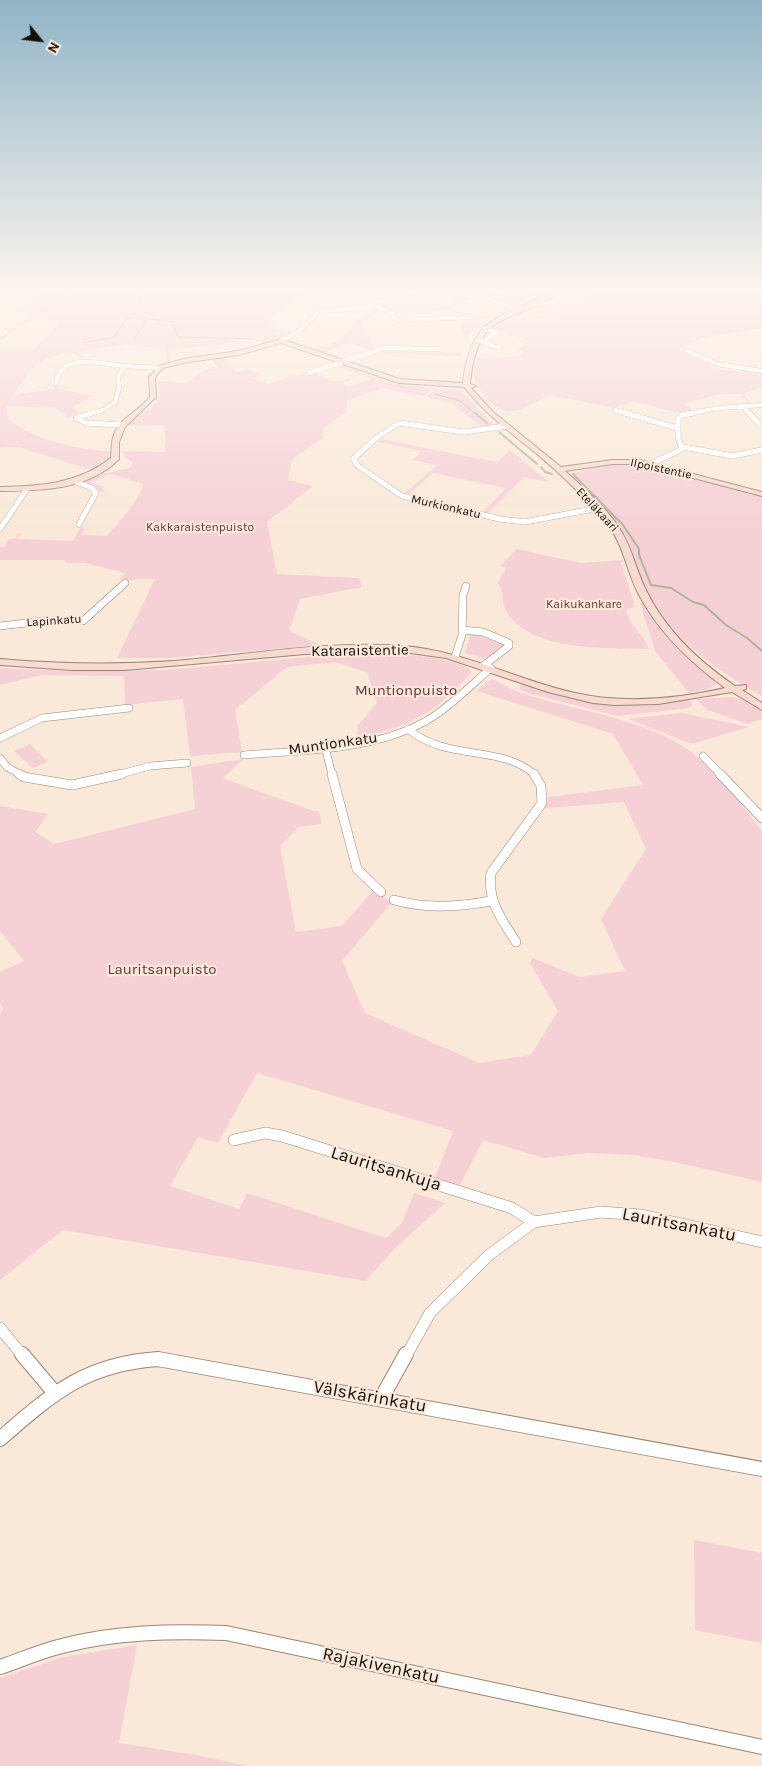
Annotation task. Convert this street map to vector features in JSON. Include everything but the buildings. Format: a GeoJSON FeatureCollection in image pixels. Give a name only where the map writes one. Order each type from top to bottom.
{"type":"FeatureCollection","features":[{"type":"Feature","properties":{"kind":"street"},"geometry":{"type":"LineString","coordinates":[[56,384],[55,380],[60,370]]}},
{"type":"Feature","properties":{"kind":"street"},"geometry":{"type":"LineString","coordinates":[[121,370],[118,376],[121,391],[118,399],[102,410],[76,418],[79,421],[93,424],[121,425]]}},
{"type":"Feature","properties":{"kind":"street"},"geometry":{"type":"LineString","coordinates":[[0,489],[27,489],[74,481],[96,473],[115,459],[116,439],[121,425],[151,400],[154,391],[152,377],[157,370]]}},
{"type":"Feature","properties":{"kind":"street"},"geometry":{"type":"LineString","coordinates":[[309,373],[317,370]]}},
{"type":"Feature","properties":{"kind":"street"},"geometry":{"type":"LineString","coordinates":[[369,370],[405,382],[470,386],[469,370]]}},
{"type":"Feature","properties":{"kind":"street","name":"Eteläkaari"},"geometry":{"type":"LineString","coordinates":[[470,386],[480,404],[488,408],[506,426],[559,470],[598,508],[623,540],[642,592],[650,606],[679,643],[707,669],[738,688],[762,707]]}},
{"type":"Feature","properties":{"kind":"street"},"geometry":{"type":"LineString","coordinates":[[683,447],[677,428],[678,419],[684,414],[719,408],[762,405]]}},
{"type":"Feature","properties":{"kind":"street"},"geometry":{"type":"LineString","coordinates":[[742,406],[759,424]]}},
{"type":"Feature","properties":{"kind":"street"},"geometry":{"type":"LineString","coordinates":[[614,410],[677,428]]}},
{"type":"Feature","properties":{"kind":"street","name":"Murkionkatu"},"geometry":{"type":"LineString","coordinates":[[506,426],[464,432],[399,423],[375,439],[353,459],[358,466],[402,496],[494,517],[525,522],[598,508]]}},
{"type":"Feature","properties":{"kind":"street"},"geometry":{"type":"LineString","coordinates":[[650,464],[683,447],[733,456],[762,450]]}},
{"type":"Feature","properties":{"kind":"street","name":"Ilpoistentie"},"geometry":{"type":"LineString","coordinates":[[559,470],[619,461],[650,464],[762,494]]}},
{"type":"Feature","properties":{"kind":"street"},"geometry":{"type":"LineString","coordinates":[[74,481],[92,488],[96,493],[79,524]]}},
{"type":"Feature","properties":{"kind":"street"},"geometry":{"type":"LineString","coordinates":[[0,530],[27,489]]}},
{"type":"Feature","properties":{"kind":"street","name":"Lapinkatu"},"geometry":{"type":"LineString","coordinates":[[0,626],[44,621],[84,621],[125,583]]}},
{"type":"Feature","properties":{"kind":"street"},"geometry":{"type":"LineString","coordinates":[[455,657],[462,630],[463,595],[466,586]]}},
{"type":"Feature","properties":{"kind":"street"},"geometry":{"type":"LineString","coordinates":[[462,630],[483,632],[509,643],[509,646],[487,667]]}},
{"type":"Feature","properties":{"kind":"street","name":"Kataraistentie"},"geometry":{"type":"LineString","coordinates":[[0,662],[78,666],[143,666],[359,648],[406,649],[455,657],[571,696],[607,702],[639,702],[738,688]]}},
{"type":"Feature","properties":{"kind":"street","name":"Muntionkatu"},"geometry":{"type":"LineString","coordinates":[[244,755],[368,741],[408,730],[442,710],[487,667]]}},
{"type":"Feature","properties":{"kind":"street","name":"Eteläkaari"},"geometry":{"type":"LineString","coordinates":[[738,688],[762,698]]}},
{"type":"Feature","properties":{"kind":"street"},"geometry":{"type":"LineString","coordinates":[[0,738],[42,718],[129,708]]}},
{"type":"Feature","properties":{"kind":"street"},"geometry":{"type":"LineString","coordinates":[[408,730],[439,748],[509,760],[529,770],[540,784],[543,796],[540,807],[490,873],[487,887],[491,901],[516,942]]}},
{"type":"Feature","properties":{"kind":"street"},"geometry":{"type":"LineString","coordinates":[[325,747],[357,869],[381,892]]}},
{"type":"Feature","properties":{"kind":"street"},"geometry":{"type":"LineString","coordinates":[[703,756],[762,818]]}},
{"type":"Feature","properties":{"kind":"street"},"geometry":{"type":"LineString","coordinates":[[0,758],[7,767],[24,776],[72,785],[97,781],[150,766],[187,763]]}},
{"type":"Feature","properties":{"kind":"street"},"geometry":{"type":"LineString","coordinates":[[394,900],[410,905],[444,908],[491,901]]}},
{"type":"Feature","properties":{"kind":"street","name":"Lauritsankuja"},"geometry":{"type":"LineString","coordinates":[[234,1140],[265,1134],[282,1136],[512,1208],[534,1222]]}},
{"type":"Feature","properties":{"kind":"street","name":"Lauritsankatu"},"geometry":{"type":"LineString","coordinates":[[381,1399],[430,1313],[489,1255],[534,1222],[601,1212],[675,1222],[762,1242]]}},
{"type":"Feature","properties":{"kind":"street"},"geometry":{"type":"LineString","coordinates":[[0,1328],[54,1392]]}},
{"type":"Feature","properties":{"kind":"street","name":"Välskärinkatu"},"geometry":{"type":"LineString","coordinates":[[0,1439],[54,1392],[82,1375],[120,1361],[158,1359],[762,1470]]}},
{"type":"Feature","properties":{"kind":"street","name":"Rajakivenkatu"},"geometry":{"type":"LineString","coordinates":[[0,1667],[69,1644],[110,1637],[186,1631],[226,1633],[762,1747]]}},
{"type":"Feature","properties":{"kind":"green space"},"geometry":{"type":"Polygon","coordinates":[[[0,370],[31,370],[14,395],[54,389],[54,386],[57,385],[58,389],[91,395],[87,400],[71,407],[81,413],[67,417],[57,408],[6,406],[9,420],[32,434],[57,443],[84,449],[111,451],[110,460],[95,471],[19,447],[0,448],[0,370]]]}},
{"type":"Feature","properties":{"kind":"green space","name":"Kakkaraistenpuisto"},"geometry":{"type":"Polygon","coordinates":[[[205,370],[235,370],[236,372],[250,370],[264,375],[251,378],[269,384],[286,377],[316,372],[324,378],[331,380],[348,379],[350,381],[340,383],[349,387],[371,379],[348,370],[354,370],[391,383],[434,388],[424,396],[381,388],[347,401],[346,412],[324,428],[322,438],[292,460],[288,480],[313,486],[267,522],[277,574],[359,578],[362,587],[300,599],[289,631],[320,645],[170,658],[117,658],[155,579],[136,579],[133,581],[120,579],[126,573],[85,563],[67,563],[64,560],[0,560],[0,547],[4,547],[9,539],[15,539],[19,533],[21,533],[17,539],[73,541],[81,527],[85,528],[81,535],[106,536],[128,512],[144,484],[110,474],[90,483],[105,487],[102,488],[105,492],[98,492],[97,489],[83,483],[103,474],[130,468],[133,462],[125,458],[123,451],[164,452],[166,439],[163,425],[127,426],[156,403],[160,390],[158,381],[184,383],[205,370]]]}},
{"type":"Feature","properties":{"kind":"green space"},"geometry":{"type":"Polygon","coordinates":[[[473,370],[730,370],[762,373],[762,386],[743,394],[753,405],[750,405],[740,394],[717,395],[683,404],[694,410],[682,414],[632,401],[614,408],[550,395],[519,410],[506,412],[491,404],[484,397],[476,383],[473,370]]]}},
{"type":"Feature","properties":{"kind":"green space"},"geometry":{"type":"Polygon","coordinates":[[[437,389],[460,390],[495,426],[483,428],[451,403],[426,397],[437,389]]]}},
{"type":"Feature","properties":{"kind":"green space"},"geometry":{"type":"Polygon","coordinates":[[[381,439],[497,462],[510,450],[549,482],[524,477],[488,513],[483,512],[506,488],[433,473],[408,495],[404,494],[437,465],[413,460],[422,451],[377,442],[381,439]]]}},
{"type":"Feature","properties":{"kind":"green space"},"geometry":{"type":"Polygon","coordinates":[[[616,463],[639,463],[762,496],[762,696],[729,676],[699,654],[672,628],[650,596],[632,552],[618,527],[579,488],[569,474],[616,463]]]}},
{"type":"Feature","properties":{"kind":"green space","name":"Kaikukankare"},"geometry":{"type":"Polygon","coordinates":[[[517,549],[580,563],[624,560],[621,563],[634,602],[634,606],[626,611],[630,621],[649,649],[593,648],[554,642],[520,626],[508,614],[498,583],[506,568],[500,566],[517,549]]]}},
{"type":"Feature","properties":{"kind":"green space"},"geometry":{"type":"Polygon","coordinates":[[[640,603],[644,603],[714,679],[716,684],[706,690],[689,693],[655,651],[640,603]]]}},
{"type":"Feature","properties":{"kind":"green space"},"geometry":{"type":"Polygon","coordinates":[[[471,633],[498,643],[501,640],[505,644],[488,660],[465,653],[471,633]]]}},
{"type":"Feature","properties":{"kind":"green space","name":"Muntionpuisto"},"geometry":{"type":"Polygon","coordinates":[[[365,652],[439,659],[453,662],[472,672],[445,698],[421,716],[393,729],[357,738],[358,725],[377,703],[367,672],[335,662],[287,667],[235,710],[242,752],[190,756],[183,699],[125,705],[124,676],[41,675],[0,685],[0,668],[75,671],[165,670],[365,652]]]}},
{"type":"Feature","properties":{"kind":"green space","name":"Lauritsanpuisto"},"geometry":{"type":"Polygon","coordinates":[[[492,679],[525,694],[635,724],[674,741],[711,769],[762,831],[762,1182],[634,1155],[588,1153],[544,1158],[483,1140],[460,1185],[435,1178],[453,1131],[257,1073],[218,1143],[198,1137],[170,1186],[239,1209],[247,1193],[386,1238],[402,1223],[414,1193],[445,1203],[393,1250],[366,1281],[63,1230],[0,1280],[0,1015],[3,1008],[0,1003],[0,972],[24,961],[0,931],[0,806],[48,814],[35,832],[54,844],[195,809],[191,767],[243,759],[223,778],[313,811],[319,811],[322,824],[299,827],[280,846],[296,932],[342,926],[372,892],[392,902],[342,961],[365,1013],[479,1063],[531,1055],[558,1011],[530,963],[532,958],[580,977],[625,971],[601,919],[646,849],[624,802],[546,808],[549,797],[643,785],[613,734],[477,691],[492,679]]]}},
{"type":"Feature","properties":{"kind":"green space"},"geometry":{"type":"Polygon","coordinates":[[[521,684],[587,702],[618,706],[689,700],[693,704],[689,708],[617,716],[528,693],[519,689],[521,684]]]}},
{"type":"Feature","properties":{"kind":"green space"},"geometry":{"type":"Polygon","coordinates":[[[732,697],[747,701],[761,710],[762,719],[748,724],[707,710],[696,699],[732,697]]]}},
{"type":"Feature","properties":{"kind":"green space"},"geometry":{"type":"Polygon","coordinates":[[[682,713],[749,727],[692,744],[628,719],[682,713]]]}},
{"type":"Feature","properties":{"kind":"green space"},"geometry":{"type":"Polygon","coordinates":[[[30,744],[48,762],[33,768],[14,751],[30,744]]]}},
{"type":"Feature","properties":{"kind":"green space"},"geometry":{"type":"Polygon","coordinates":[[[694,1540],[762,1553],[762,1643],[695,1630],[694,1540]]]}},
{"type":"Feature","properties":{"kind":"green space"},"geometry":{"type":"Polygon","coordinates":[[[137,1645],[119,1743],[190,1754],[248,1766],[0,1766],[0,1678],[63,1657],[137,1645]]]}},
{"type":"Feature","properties":{"kind":"waterway"},"geometry":{"type":"LineString","coordinates":[[435,394],[460,401],[476,414]]}},
{"type":"Feature","properties":{"kind":"waterway"},"geometry":{"type":"LineString","coordinates":[[475,413],[487,423]]}},
{"type":"Feature","properties":{"kind":"waterway"},"geometry":{"type":"LineString","coordinates":[[499,432],[537,464]]}},
{"type":"Feature","properties":{"kind":"waterway"},"geometry":{"type":"LineString","coordinates":[[541,467],[545,472],[552,474]]}},
{"type":"Feature","properties":{"kind":"waterway"},"geometry":{"type":"LineString","coordinates":[[573,474],[623,525],[639,549],[639,555],[651,585],[671,588],[693,602],[704,605],[726,625],[747,638],[762,651]]}}]}
